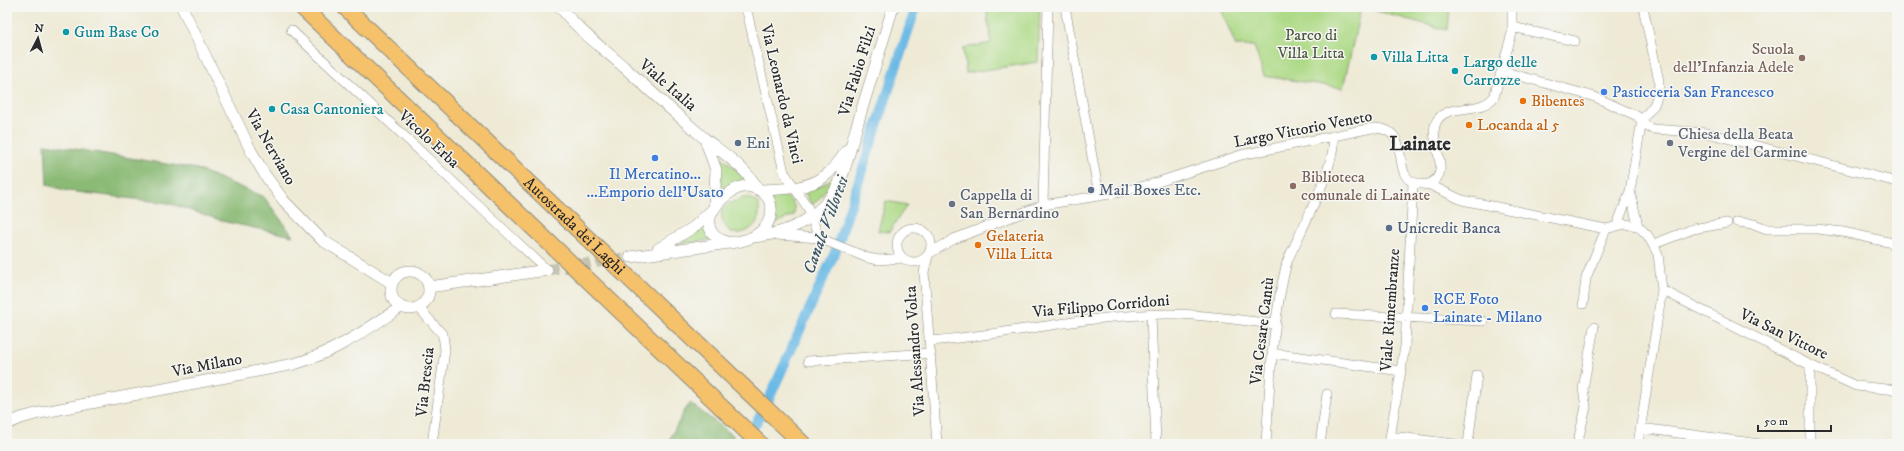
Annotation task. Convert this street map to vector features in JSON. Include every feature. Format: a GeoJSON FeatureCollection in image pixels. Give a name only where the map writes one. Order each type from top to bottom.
{"type":"FeatureCollection","features":[{"type":"Feature","properties":{"kind":"highway","name":"Autostrada dei Laghi"},"geometry":{"type":"LineString","coordinates":[[302,7],[760,444]]}},
{"type":"Feature","properties":{"kind":"highway","name":"Autostrada dei Laghi"},"geometry":{"type":"LineString","coordinates":[[345,7],[803,444]]}},
{"type":"Feature","properties":{"kind":"street","name":"Via Nerviano"},"geometry":{"type":"LineString","coordinates":[[182,7],[251,151],[265,175],[284,201],[322,240],[392,283]]}},
{"type":"Feature","properties":{"kind":"street","name":"Via Leonardo da Vinci"},"geometry":{"type":"LineString","coordinates":[[746,7],[784,172],[793,187],[805,202],[819,238]]}},
{"type":"Feature","properties":{"kind":"street","name":"Via Fabio Filzi"},"geometry":{"type":"LineString","coordinates":[[753,237],[773,235],[794,227],[811,216],[832,195],[844,169],[893,7]]}},
{"type":"Feature","properties":{"kind":"street"},"geometry":{"type":"LineString","coordinates":[[1043,205],[1048,7]]}},
{"type":"Feature","properties":{"kind":"street"},"geometry":{"type":"LineString","coordinates":[[1065,7],[1099,195]]}},
{"type":"Feature","properties":{"kind":"street"},"geometry":{"type":"LineString","coordinates":[[1421,184],[1436,178],[1440,171],[1434,131],[1437,121],[1447,113],[1488,103],[1494,97],[1502,71],[1512,27],[1512,7]]}},
{"type":"Feature","properties":{"kind":"street"},"geometry":{"type":"LineString","coordinates":[[1617,225],[1630,191],[1642,120],[1654,105],[1658,94],[1659,81],[1643,7]]}},
{"type":"Feature","properties":{"kind":"street","name":"Viale Italia"},"geometry":{"type":"LineString","coordinates":[[563,11],[705,139],[748,174],[759,190]]}},
{"type":"Feature","properties":{"kind":"street"},"geometry":{"type":"LineString","coordinates":[[1512,27],[1575,40]]}},
{"type":"Feature","properties":{"kind":"street","name":"Vicolo Erba"},"geometry":{"type":"LineString","coordinates":[[291,30],[546,270]]}},
{"type":"Feature","properties":{"kind":"street"},"geometry":{"type":"LineString","coordinates":[[1502,71],[1595,97],[1637,116],[1648,127],[1653,129],[1707,133],[1897,182]]}},
{"type":"Feature","properties":{"kind":"street","name":"Largo Vittorio Veneto"},"geometry":{"type":"LineString","coordinates":[[929,255],[954,239],[1043,205],[1152,184],[1260,150],[1372,128],[1382,128],[1390,131],[1398,141],[1405,173],[1421,184]]}},
{"type":"Feature","properties":{"kind":"street","name":"Via Cesare Cantù"},"geometry":{"type":"LineString","coordinates":[[1266,444],[1275,324],[1287,262],[1320,190],[1334,144],[1332,136]]}},
{"type":"Feature","properties":{"kind":"street","name":"Viale Italia"},"geometry":{"type":"LineString","coordinates":[[705,139],[716,170],[713,209]]}},
{"type":"Feature","properties":{"kind":"street","name":"Via Fabio Filzi"},"geometry":{"type":"LineString","coordinates":[[759,190],[808,184],[824,177],[851,145]]}},
{"type":"Feature","properties":{"kind":"street"},"geometry":{"type":"LineString","coordinates":[[1421,184],[1462,200],[1606,229],[1625,224],[1638,226]]}},
{"type":"Feature","properties":{"kind":"street","name":"Viale Rimembranze"},"geometry":{"type":"LineString","coordinates":[[1390,440],[1405,346],[1411,201],[1421,184]]}},
{"type":"Feature","properties":{"kind":"street"},"geometry":{"type":"LineString","coordinates":[[630,256],[732,242],[753,237],[764,230],[767,225],[771,213],[768,200],[759,190],[750,186],[738,187],[732,190],[684,235],[650,253]]}},
{"type":"Feature","properties":{"kind":"street"},"geometry":{"type":"LineString","coordinates":[[1630,191],[1638,226],[1654,244],[1658,254],[1662,290],[1638,444]]}},
{"type":"Feature","properties":{"kind":"street"},"geometry":{"type":"LineString","coordinates":[[713,209],[710,224],[714,233],[721,240],[732,242]]}},
{"type":"Feature","properties":{"kind":"street"},"geometry":{"type":"LineString","coordinates":[[1737,222],[1754,224],[1767,229],[1817,229],[1843,232],[1897,244]]}},
{"type":"Feature","properties":{"kind":"street"},"geometry":{"type":"LineString","coordinates":[[1654,244],[1693,229],[1727,223]]}},
{"type":"Feature","properties":{"kind":"street"},"geometry":{"type":"LineString","coordinates":[[874,259],[893,249],[897,245],[900,235],[910,228],[920,228],[928,234],[945,239],[954,239]]}},
{"type":"Feature","properties":{"kind":"street"},"geometry":{"type":"LineString","coordinates":[[1583,304],[1586,278],[1606,229]]}},
{"type":"Feature","properties":{"kind":"street"},"geometry":{"type":"LineString","coordinates":[[773,235],[819,238],[864,257],[874,259],[903,258],[914,262],[923,260],[929,255],[932,244],[928,234]]}},
{"type":"Feature","properties":{"kind":"street"},"geometry":{"type":"LineString","coordinates":[[897,245],[899,253],[903,258]]}},
{"type":"Feature","properties":{"kind":"street","name":"Via Alessandro Volta"},"geometry":{"type":"LineString","coordinates":[[929,255],[924,272],[937,444]]}},
{"type":"Feature","properties":{"kind":"street"},"geometry":{"type":"LineString","coordinates":[[429,287],[546,270]]}},
{"type":"Feature","properties":{"kind":"street"},"geometry":{"type":"LineString","coordinates":[[410,271],[420,274],[427,282],[429,287],[426,301],[419,308],[406,310],[393,299],[391,288],[392,283],[399,274],[410,271]]}},
{"type":"Feature","properties":{"kind":"street","name":"Via San Vittore"},"geometry":{"type":"LineString","coordinates":[[1662,290],[1810,365],[1856,386],[1897,390]]}},
{"type":"Feature","properties":{"kind":"street","name":"Via Milano"},"geometry":{"type":"LineString","coordinates":[[7,424],[39,413],[294,364],[317,358],[348,342],[401,307]]}},
{"type":"Feature","properties":{"kind":"street","name":"Via Brescia"},"geometry":{"type":"LineString","coordinates":[[419,308],[444,336],[445,350],[432,444]]}},
{"type":"Feature","properties":{"kind":"street"},"geometry":{"type":"LineString","coordinates":[[1336,314],[1483,321]]}},
{"type":"Feature","properties":{"kind":"street"},"geometry":{"type":"LineString","coordinates":[[1151,315],[1156,444]]}},
{"type":"Feature","properties":{"kind":"street","name":"Via Filippo Corridoni"},"geometry":{"type":"LineString","coordinates":[[930,341],[1105,318],[1151,315],[1190,315],[1275,324]]}},
{"type":"Feature","properties":{"kind":"street"},"geometry":{"type":"LineString","coordinates":[[1585,444],[1578,441],[1586,407],[1583,389],[1594,327]]}},
{"type":"Feature","properties":{"kind":"street"},"geometry":{"type":"LineString","coordinates":[[808,361],[931,353]]}},
{"type":"Feature","properties":{"kind":"street"},"geometry":{"type":"LineString","coordinates":[[1272,353],[1401,371]]}},
{"type":"Feature","properties":{"kind":"street"},"geometry":{"type":"LineString","coordinates":[[1810,365],[1810,444]]}},
{"type":"Feature","properties":{"kind":"street"},"geometry":{"type":"LineString","coordinates":[[1468,444],[1477,375]]}},
{"type":"Feature","properties":{"kind":"street"},"geometry":{"type":"LineString","coordinates":[[1320,444],[1327,394]]}},
{"type":"Feature","properties":{"kind":"street"},"geometry":{"type":"LineString","coordinates":[[1641,428],[1760,444]]}},
{"type":"Feature","properties":{"kind":"street"},"geometry":{"type":"LineString","coordinates":[[1390,440],[1454,444]]}},
{"type":"Feature","properties":{"kind":"green space"},"geometry":{"type":"Polygon","coordinates":[[[986,7],[1040,7],[1038,62],[966,73],[963,48],[991,43],[986,7]]]}},
{"type":"Feature","properties":{"kind":"green space","name":"Parco di Villa Litta"},"geometry":{"type":"Polygon","coordinates":[[[1220,7],[1361,7],[1343,88],[1264,76],[1254,46],[1236,46],[1220,7]]]}},
{"type":"Feature","properties":{"kind":"green space","name":"Parco di Villa Litta"},"geometry":{"type":"Polygon","coordinates":[[[1362,7],[1449,7],[1447,30],[1362,7]]]}},
{"type":"Feature","properties":{"kind":"green space"},"geometry":{"type":"Polygon","coordinates":[[[45,144],[197,169],[264,197],[293,236],[226,222],[168,203],[68,191],[47,185],[45,144]]]}},
{"type":"Feature","properties":{"kind":"green space"},"geometry":{"type":"Polygon","coordinates":[[[719,155],[749,181],[721,190],[722,176],[719,155]]]}},
{"type":"Feature","properties":{"kind":"green space"},"geometry":{"type":"Polygon","coordinates":[[[838,173],[818,200],[812,205],[803,189],[818,187],[838,173]]]}},
{"type":"Feature","properties":{"kind":"green space"},"geometry":{"type":"Polygon","coordinates":[[[771,194],[789,198],[794,205],[794,215],[772,225],[771,194]]]}},
{"type":"Feature","properties":{"kind":"green space"},"geometry":{"type":"Polygon","coordinates":[[[743,198],[749,198],[758,203],[759,216],[754,226],[749,230],[732,233],[723,222],[722,209],[728,204],[743,198]]]}},
{"type":"Feature","properties":{"kind":"green space"},"geometry":{"type":"Polygon","coordinates":[[[886,201],[907,205],[889,232],[878,231],[886,201]]]}},
{"type":"Feature","properties":{"kind":"green space"},"geometry":{"type":"Polygon","coordinates":[[[705,223],[714,239],[680,244],[705,223]]]}},
{"type":"Feature","properties":{"kind":"green space"},"geometry":{"type":"Polygon","coordinates":[[[690,403],[734,436],[727,444],[667,444],[690,403]]]}},
{"type":"Feature","properties":{"kind":"waterway","name":"Canale Villoresi"},"geometry":{"type":"LineString","coordinates":[[743,444],[764,410],[836,250],[916,7]]}},
{"type":"Feature","properties":{"kind":"tunnel"},"geometry":{"type":"LineString","coordinates":[[547,270],[630,257]]}},
{"type":"Feature","properties":{"kind":"place","name":"Gum Base Co"},"geometry":{"type":"Point","coordinates":[66,32]}},
{"type":"Feature","properties":{"kind":"place","name":"Villa Litta"},"geometry":{"type":"Point","coordinates":[1374,57]}},
{"type":"Feature","properties":{"kind":"place","name":"Scuola dell'Infanzia Adele"},"geometry":{"type":"Point","coordinates":[1802,58]}},
{"type":"Feature","properties":{"kind":"place","name":"Largo delle Carrozze"},"geometry":{"type":"Point","coordinates":[1455,71]}},
{"type":"Feature","properties":{"kind":"place","name":"Pasticceria San Francesco"},"geometry":{"type":"Point","coordinates":[1604,92]}},
{"type":"Feature","properties":{"kind":"place","name":"Bibentes"},"geometry":{"type":"Point","coordinates":[1523,101]}},
{"type":"Feature","properties":{"kind":"place","name":"Casa Cantoniera"},"geometry":{"type":"Point","coordinates":[272,109]}},
{"type":"Feature","properties":{"kind":"place","name":"Locanda al 5"},"geometry":{"type":"Point","coordinates":[1469,125]}},
{"type":"Feature","properties":{"kind":"place","name":"Eni"},"geometry":{"type":"Point","coordinates":[738,143]}},
{"type":"Feature","properties":{"kind":"place","name":"Chiesa della Beata Vergine del Carmine"},"geometry":{"type":"Point","coordinates":[1670,143]}},
{"type":"Feature","properties":{"kind":"place","name":"Il Mercatino... ...Emporio dell'Usato"},"geometry":{"type":"Point","coordinates":[655,158]}},
{"type":"Feature","properties":{"kind":"place","name":"Biblioteca comunale di Lainate"},"geometry":{"type":"Point","coordinates":[1293,186]}},
{"type":"Feature","properties":{"kind":"place","name":"Mail Boxes Etc."},"geometry":{"type":"Point","coordinates":[1091,190]}},
{"type":"Feature","properties":{"kind":"place","name":"Cappella di San Bernardino"},"geometry":{"type":"Point","coordinates":[952,204]}},
{"type":"Feature","properties":{"kind":"place","name":"Unicredit Banca"},"geometry":{"type":"Point","coordinates":[1389,228]}},
{"type":"Feature","properties":{"kind":"place","name":"Gelateria Villa Litta"},"geometry":{"type":"Point","coordinates":[978,245]}},
{"type":"Feature","properties":{"kind":"place","name":"RCE Foto Lainate - Milano"},"geometry":{"type":"Point","coordinates":[1425,308]}},
{"type":"Feature","properties":{"kind":"district","name":"Lainate"},"geometry":{"type":"Point","coordinates":[1420,144]}}]}
